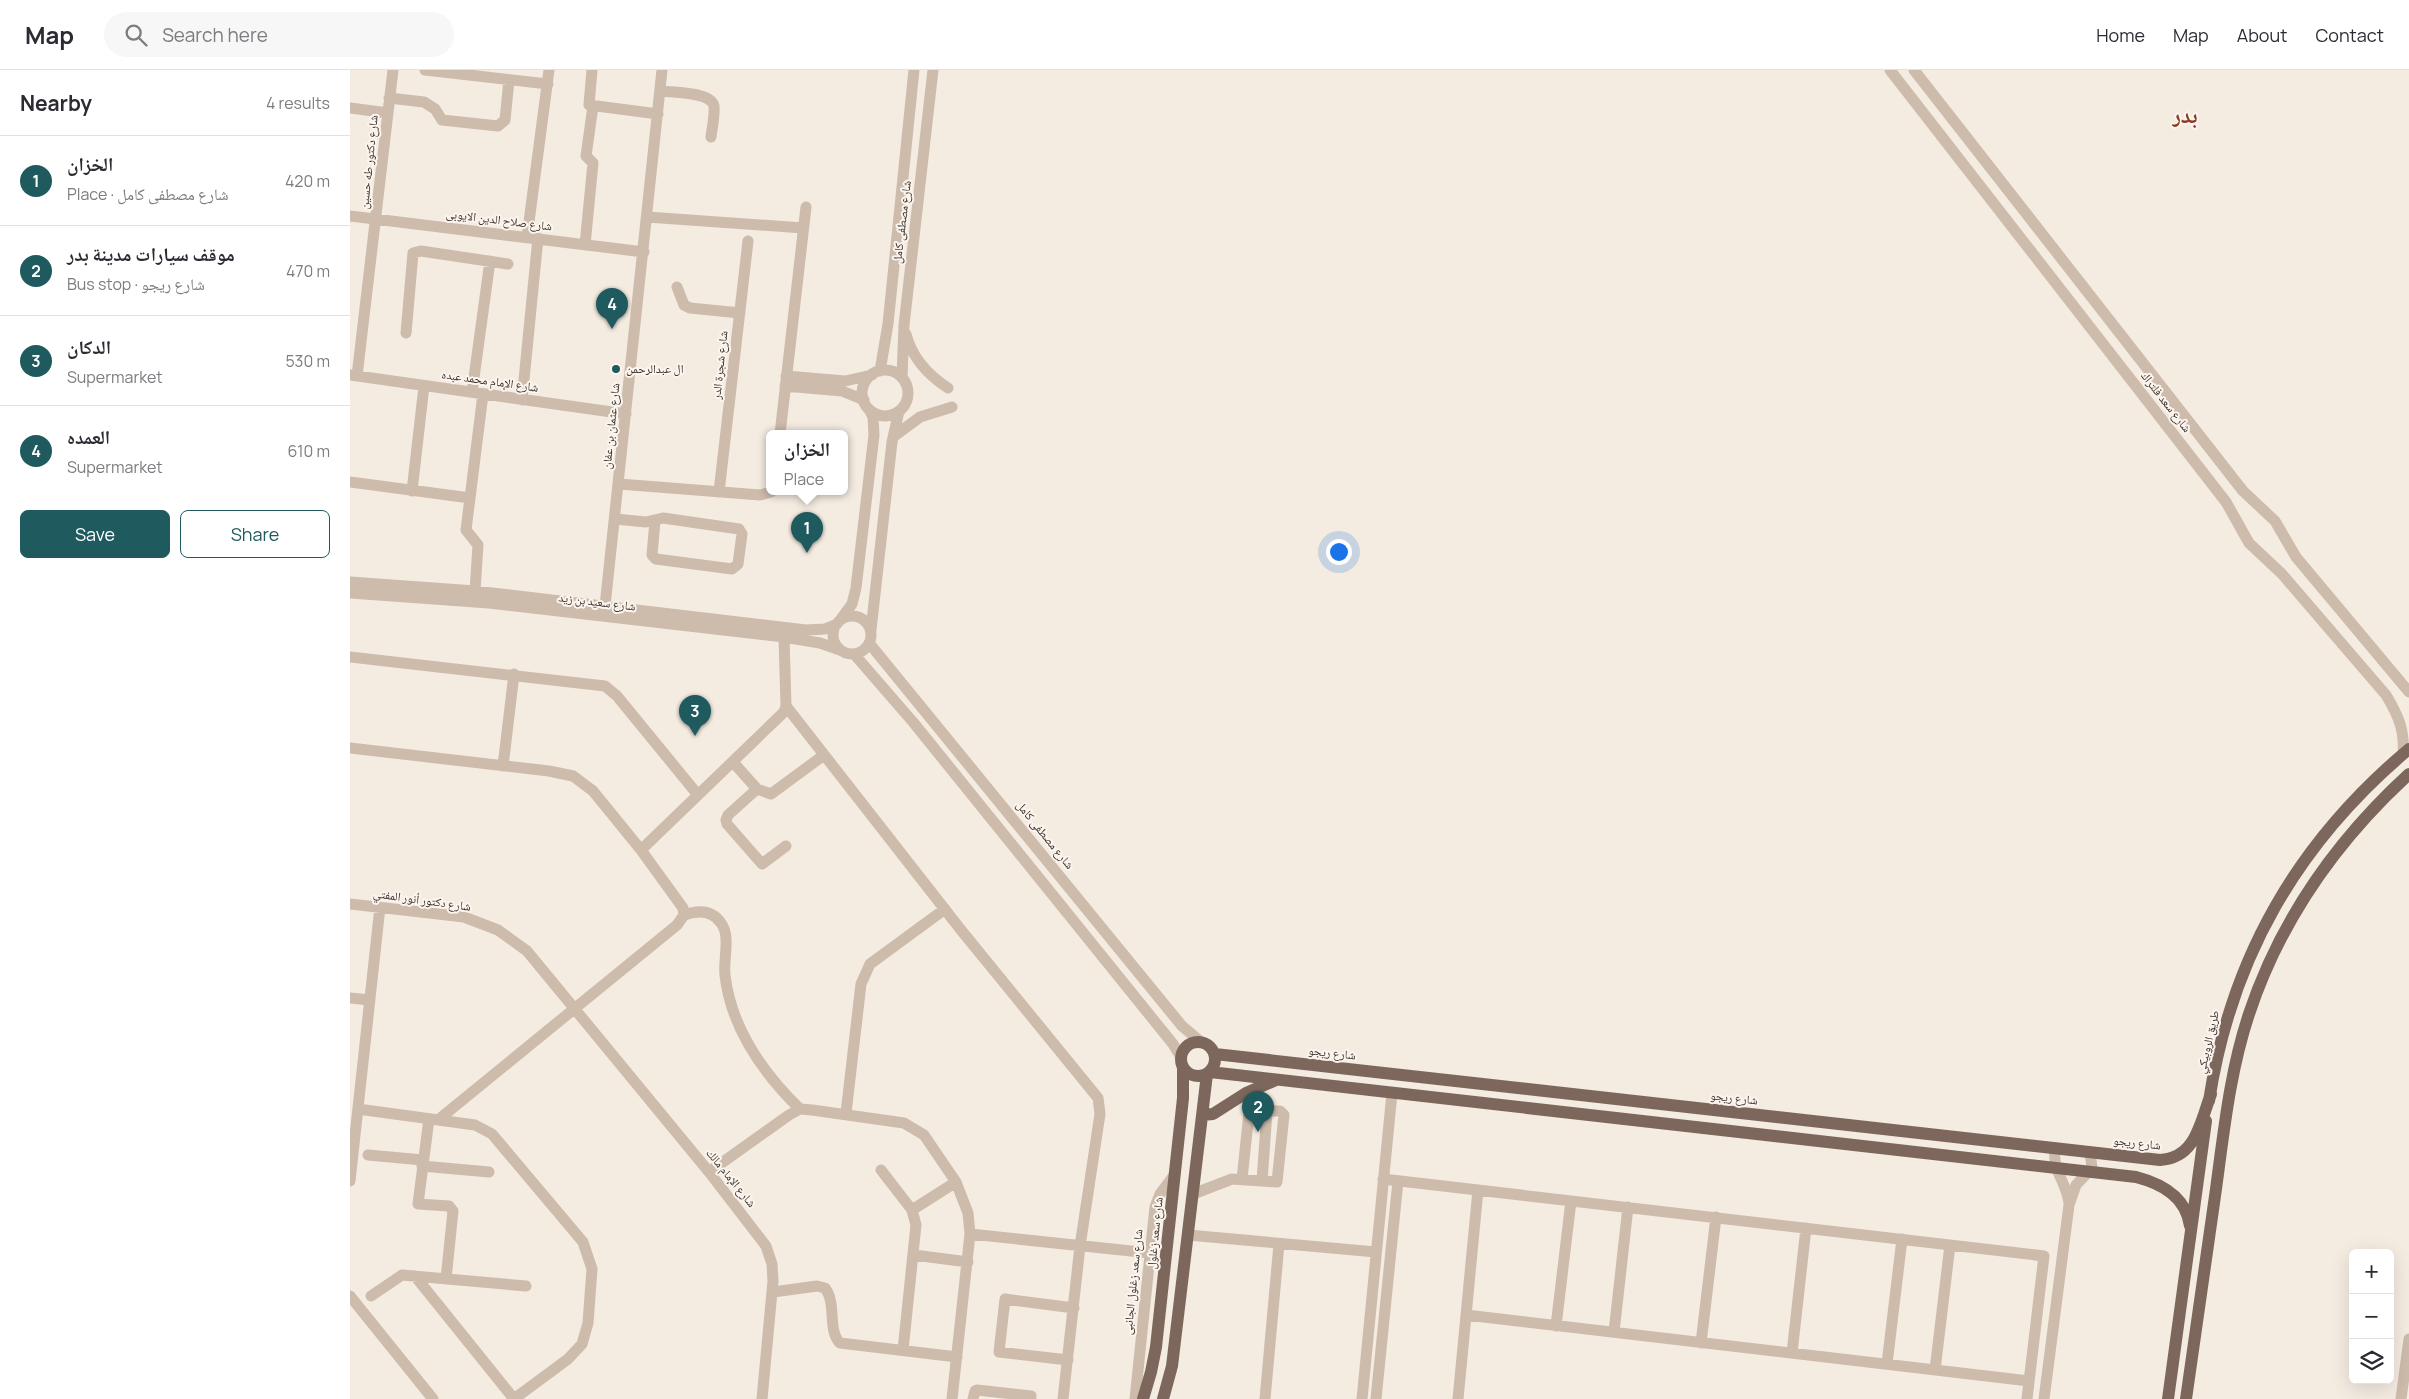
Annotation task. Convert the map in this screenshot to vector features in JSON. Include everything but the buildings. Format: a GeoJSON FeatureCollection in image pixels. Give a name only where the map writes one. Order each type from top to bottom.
{"type":"FeatureCollection","features":[{"type":"Feature","properties":{"kind":"main road","name":"طريق الروبيكي"},"geometry":{"type":"LineString","coordinates":[[2168,1399],[2190,1226],[2210,1094],[2218,1050],[2239,982],[2264,925],[2286,886],[2311,850],[2339,815],[2370,783],[2406,751]]}},
{"type":"Feature","properties":{"kind":"main road"},"geometry":{"type":"LineString","coordinates":[[2186,1399],[2228,1098],[2249,1014],[2272,958],[2304,898],[2355,828],[2407,777]]}},
{"type":"Feature","properties":{"kind":"main road"},"geometry":{"type":"LineString","coordinates":[[1163,1399],[1172,1366],[1202,1115],[1209,1073],[1215,1064],[1215,1054],[1210,1046],[1201,1042],[1195,1042],[1185,1047],[1182,1063],[1194,1076],[1209,1073],[1246,1076],[2136,1177],[2152,1181],[2166,1188],[2179,1200],[2188,1213],[2190,1226]]}},
{"type":"Feature","properties":{"kind":"main road","name":"شارع ريجو"},"geometry":{"type":"LineString","coordinates":[[1215,1054],[2160,1160],[2176,1158],[2189,1149],[2210,1094]]}},
{"type":"Feature","properties":{"kind":"main road"},"geometry":{"type":"LineString","coordinates":[[1246,1076],[1248,1058]]}},
{"type":"Feature","properties":{"kind":"main road","name":"شارع سعد زغلول"},"geometry":{"type":"LineString","coordinates":[[1143,1399],[1156,1347],[1183,1098],[1182,1063]]}},
{"type":"Feature","properties":{"kind":"main road"},"geometry":{"type":"LineString","coordinates":[[1202,1115],[1214,1114],[1246,1093],[1277,1080]]}},
{"type":"Feature","properties":{"kind":"main road"},"geometry":{"type":"LineString","coordinates":[[1607,1117],[1610,1098]]}},
{"type":"Feature","properties":{"kind":"street","name":"شارع دكتور طه حسين"},"geometry":{"type":"LineString","coordinates":[[353,376],[376,219],[393,70]]}},
{"type":"Feature","properties":{"kind":"street"},"geometry":{"type":"LineString","coordinates":[[425,70],[548,84]]}},
{"type":"Feature","properties":{"kind":"street"},"geometry":{"type":"LineString","coordinates":[[522,400],[532,238],[550,70]]}},
{"type":"Feature","properties":{"kind":"street"},"geometry":{"type":"LineString","coordinates":[[592,70],[588,103],[593,106],[658,114]]}},
{"type":"Feature","properties":{"kind":"street","name":"شارع عثمان بن عفان"},"geometry":{"type":"LineString","coordinates":[[606,606],[662,70]]}},
{"type":"Feature","properties":{"kind":"street","name":"شارع مصطفى كامل"},"geometry":{"type":"LineString","coordinates":[[876,373],[886,336],[914,70]]}},
{"type":"Feature","properties":{"kind":"street","name":"شارع مصطفى كامل"},"geometry":{"type":"LineString","coordinates":[[902,378],[904,325],[933,70]]}},
{"type":"Feature","properties":{"kind":"street","name":"شارع سعد فلتراك"},"geometry":{"type":"LineString","coordinates":[[1890,70],[1997,205],[2226,502],[2249,543],[2282,574],[2386,695],[2398,716],[2404,735],[2406,751]]}},
{"type":"Feature","properties":{"kind":"street","name":"شارع سعد فلتراك"},"geometry":{"type":"LineString","coordinates":[[1914,70],[2243,490],[2275,521],[2296,557],[2409,692]]}},
{"type":"Feature","properties":{"kind":"street"},"geometry":{"type":"LineString","coordinates":[[390,98],[424,102],[434,109],[442,120],[498,126],[505,120],[509,80]]}},
{"type":"Feature","properties":{"kind":"street"},"geometry":{"type":"LineString","coordinates":[[660,90],[704,96],[711,100],[714,105],[711,137]]}},
{"type":"Feature","properties":{"kind":"street"},"geometry":{"type":"LineString","coordinates":[[586,244],[593,163],[586,156],[593,106]]}},
{"type":"Feature","properties":{"kind":"street"},"geometry":{"type":"LineString","coordinates":[[350,108],[388,113]]}},
{"type":"Feature","properties":{"kind":"street"},"geometry":{"type":"LineString","coordinates":[[1984,189],[1999,177]]}},
{"type":"Feature","properties":{"kind":"street"},"geometry":{"type":"LineString","coordinates":[[1997,205],[2012,194]]}},
{"type":"Feature","properties":{"kind":"street"},"geometry":{"type":"LineString","coordinates":[[780,430],[806,207]]}},
{"type":"Feature","properties":{"kind":"street","name":"شارع صلاح الدين الايوبى"},"geometry":{"type":"LineString","coordinates":[[350,216],[644,252]]}},
{"type":"Feature","properties":{"kind":"street"},"geometry":{"type":"LineString","coordinates":[[647,216],[803,228]]}},
{"type":"Feature","properties":{"kind":"street","name":"شارع شجرة الدر"},"geometry":{"type":"LineString","coordinates":[[719,492],[748,241]]}},
{"type":"Feature","properties":{"kind":"street"},"geometry":{"type":"LineString","coordinates":[[406,333],[413,253],[421,251],[508,264]]}},
{"type":"Feature","properties":{"kind":"street"},"geometry":{"type":"LineString","coordinates":[[475,591],[478,545],[466,530],[490,261]]}},
{"type":"Feature","properties":{"kind":"street"},"geometry":{"type":"LineString","coordinates":[[677,287],[684,304],[690,308],[740,313]]}},
{"type":"Feature","properties":{"kind":"street"},"geometry":{"type":"LineString","coordinates":[[904,325],[911,348],[923,368],[948,388]]}},
{"type":"Feature","properties":{"kind":"street"},"geometry":{"type":"LineString","coordinates":[[886,336],[894,344],[903,338]]}},
{"type":"Feature","properties":{"kind":"street"},"geometry":{"type":"LineString","coordinates":[[786,381],[845,381],[890,371],[902,378],[907,387],[908,398],[899,411],[892,439],[869,643],[863,651],[854,654]]}},
{"type":"Feature","properties":{"kind":"street"},"geometry":{"type":"LineString","coordinates":[[876,373],[863,388],[866,404],[874,426],[874,441],[855,594],[848,612],[839,622],[833,638],[840,650],[854,654],[913,722],[1163,1031],[1182,1063]]}},
{"type":"Feature","properties":{"kind":"street","name":"شارع الإمام محمد عبده"},"geometry":{"type":"LineString","coordinates":[[353,376],[626,414]]}},
{"type":"Feature","properties":{"kind":"street"},"geometry":{"type":"LineString","coordinates":[[786,381],[842,391],[866,404],[880,415],[899,411]]}},
{"type":"Feature","properties":{"kind":"street"},"geometry":{"type":"LineString","coordinates":[[412,491],[424,386]]}},
{"type":"Feature","properties":{"kind":"street"},"geometry":{"type":"LineString","coordinates":[[874,441],[883,438],[892,439],[920,417],[952,406]]}},
{"type":"Feature","properties":{"kind":"street"},"geometry":{"type":"LineString","coordinates":[[350,482],[470,498]]}},
{"type":"Feature","properties":{"kind":"street"},"geometry":{"type":"LineString","coordinates":[[619,484],[760,495],[766,493]]}},
{"type":"Feature","properties":{"kind":"street"},"geometry":{"type":"LineString","coordinates":[[615,519],[646,522],[662,518],[739,529],[742,534],[738,564],[732,569],[656,559],[652,555],[656,521]]}},
{"type":"Feature","properties":{"kind":"street","name":"شارع سعيد بن زيد"},"geometry":{"type":"LineString","coordinates":[[350,582],[475,591],[606,606],[814,636],[840,650]]}},
{"type":"Feature","properties":{"kind":"street","name":"شارع سعيد بن زيد"},"geometry":{"type":"LineString","coordinates":[[350,593],[489,603],[784,637],[814,636],[839,622]]}},
{"type":"Feature","properties":{"kind":"street"},"geometry":{"type":"LineString","coordinates":[[855,594],[873,597]]}},
{"type":"Feature","properties":{"kind":"street"},"geometry":{"type":"LineString","coordinates":[[839,622],[848,617],[862,619],[871,630]]}},
{"type":"Feature","properties":{"kind":"street"},"geometry":{"type":"LineString","coordinates":[[640,850],[780,717],[786,706],[784,637]]}},
{"type":"Feature","properties":{"kind":"street","name":"شارع مصطفى كامل"},"geometry":{"type":"LineString","coordinates":[[869,643],[899,676],[1178,1021],[1201,1042]]}},
{"type":"Feature","properties":{"kind":"street"},"geometry":{"type":"LineString","coordinates":[[350,657],[598,683],[612,690],[698,795]]}},
{"type":"Feature","properties":{"kind":"street"},"geometry":{"type":"LineString","coordinates":[[2374,680],[2386,679],[2390,668]]}},
{"type":"Feature","properties":{"kind":"street"},"geometry":{"type":"LineString","coordinates":[[503,766],[514,674]]}},
{"type":"Feature","properties":{"kind":"street"},"geometry":{"type":"LineString","coordinates":[[786,706],[945,909],[1098,1098],[1100,1114],[1080,1246],[1063,1399]]}},
{"type":"Feature","properties":{"kind":"street"},"geometry":{"type":"LineString","coordinates":[[350,748],[564,773],[584,782],[640,850],[683,908],[684,915]]}},
{"type":"Feature","properties":{"kind":"street"},"geometry":{"type":"LineString","coordinates":[[732,762],[757,789],[766,794],[776,792],[824,755]]}},
{"type":"Feature","properties":{"kind":"street"},"geometry":{"type":"LineString","coordinates":[[757,789],[728,815],[727,824],[762,864],[786,846]]}},
{"type":"Feature","properties":{"kind":"street","name":"شارع دكتور أنور المفتي"},"geometry":{"type":"LineString","coordinates":[[350,904],[464,918],[498,930],[527,951],[576,1008]]}},
{"type":"Feature","properties":{"kind":"street"},"geometry":{"type":"LineString","coordinates":[[350,1181],[380,907]]}},
{"type":"Feature","properties":{"kind":"street"},"geometry":{"type":"LineString","coordinates":[[846,1113],[862,977],[870,964],[945,909]]}},
{"type":"Feature","properties":{"kind":"street"},"geometry":{"type":"LineString","coordinates":[[446,1279],[453,1211],[450,1206],[418,1204],[423,1163],[433,1120],[576,1008],[677,924],[684,915],[694,911],[705,911],[715,916],[722,924],[726,934],[725,976],[738,1022],[756,1057],[769,1076],[800,1109]]}},
{"type":"Feature","properties":{"kind":"street"},"geometry":{"type":"LineString","coordinates":[[350,998],[370,1000]]}},
{"type":"Feature","properties":{"kind":"street","name":"شارع الإمام مالك"},"geometry":{"type":"LineString","coordinates":[[576,1008],[709,1172],[766,1246],[772,1264],[773,1292],[762,1399]]}},
{"type":"Feature","properties":{"kind":"street"},"geometry":{"type":"LineString","coordinates":[[1163,1031],[1178,1021]]}},
{"type":"Feature","properties":{"kind":"street"},"geometry":{"type":"LineString","coordinates":[[1362,1399],[1392,1092]]}},
{"type":"Feature","properties":{"kind":"street"},"geometry":{"type":"LineString","coordinates":[[358,1109],[475,1126],[492,1134],[583,1242],[592,1268],[588,1323],[582,1344],[568,1359],[514,1399],[416,1276]]}},
{"type":"Feature","properties":{"kind":"street"},"geometry":{"type":"LineString","coordinates":[[709,1172],[800,1109],[846,1113],[912,1126],[924,1135],[956,1182],[968,1213],[970,1234],[968,1262],[952,1399]]}},
{"type":"Feature","properties":{"kind":"street"},"geometry":{"type":"LineString","coordinates":[[1193,1194],[1232,1179],[1277,1182],[1284,1115],[1280,1111],[1253,1110],[1249,1113],[1242,1179]]}},
{"type":"Feature","properties":{"kind":"street"},"geometry":{"type":"LineString","coordinates":[[1262,1181],[1267,1111]]}},
{"type":"Feature","properties":{"kind":"street"},"geometry":{"type":"LineString","coordinates":[[2055,1148],[2053,1160],[2066,1189],[2069,1204]]}},
{"type":"Feature","properties":{"kind":"street"},"geometry":{"type":"LineString","coordinates":[[2044,1399],[2069,1204],[2076,1185],[2090,1172],[2093,1164],[2090,1152]]}},
{"type":"Feature","properties":{"kind":"street"},"geometry":{"type":"LineString","coordinates":[[368,1155],[489,1172]]}},
{"type":"Feature","properties":{"kind":"street"},"geometry":{"type":"LineString","coordinates":[[881,1170],[912,1210],[916,1225],[903,1350]]}},
{"type":"Feature","properties":{"kind":"street","name":"شارع سعد زغلول الجانبى"},"geometry":{"type":"LineString","coordinates":[[1135,1399],[1157,1200],[1175,1174]]}},
{"type":"Feature","properties":{"kind":"street"},"geometry":{"type":"LineString","coordinates":[[1383,1179],[2044,1256],[2027,1399]]}},
{"type":"Feature","properties":{"kind":"street"},"geometry":{"type":"LineString","coordinates":[[1376,1399],[1398,1180]]}},
{"type":"Feature","properties":{"kind":"street"},"geometry":{"type":"LineString","coordinates":[[912,1210],[956,1182]]}},
{"type":"Feature","properties":{"kind":"street"},"geometry":{"type":"LineString","coordinates":[[1458,1399],[1478,1190]]}},
{"type":"Feature","properties":{"kind":"street"},"geometry":{"type":"LineString","coordinates":[[1556,1326],[1571,1201]]}},
{"type":"Feature","properties":{"kind":"street"},"geometry":{"type":"LineString","coordinates":[[1614,1332],[1628,1207]]}},
{"type":"Feature","properties":{"kind":"street"},"geometry":{"type":"LineString","coordinates":[[1701,1343],[1716,1217]]}},
{"type":"Feature","properties":{"kind":"street"},"geometry":{"type":"LineString","coordinates":[[1792,1353],[1806,1228]]}},
{"type":"Feature","properties":{"kind":"street"},"geometry":{"type":"LineString","coordinates":[[970,1234],[1150,1253]]}},
{"type":"Feature","properties":{"kind":"street"},"geometry":{"type":"LineString","coordinates":[[1188,1235],[1376,1252]]}},
{"type":"Feature","properties":{"kind":"street"},"geometry":{"type":"LineString","coordinates":[[1887,1364],[1902,1239]]}},
{"type":"Feature","properties":{"kind":"street"},"geometry":{"type":"LineString","coordinates":[[1265,1399],[1279,1244]]}},
{"type":"Feature","properties":{"kind":"street"},"geometry":{"type":"LineString","coordinates":[[1935,1370],[1950,1244]]}},
{"type":"Feature","properties":{"kind":"street"},"geometry":{"type":"LineString","coordinates":[[914,1255],[968,1262]]}},
{"type":"Feature","properties":{"kind":"street"},"geometry":{"type":"LineString","coordinates":[[371,1296],[402,1275],[526,1286]]}},
{"type":"Feature","properties":{"kind":"street"},"geometry":{"type":"LineString","coordinates":[[773,1292],[817,1286],[825,1288],[830,1296],[838,1342],[957,1356]]}},
{"type":"Feature","properties":{"kind":"street"},"geometry":{"type":"LineString","coordinates":[[350,1296],[432,1399]]}},
{"type":"Feature","properties":{"kind":"street"},"geometry":{"type":"LineString","coordinates":[[1068,1360],[999,1352],[1005,1299],[1074,1308]]}},
{"type":"Feature","properties":{"kind":"street"},"geometry":{"type":"LineString","coordinates":[[1370,1309],[1384,1311]]}},
{"type":"Feature","properties":{"kind":"street"},"geometry":{"type":"LineString","coordinates":[[1466,1315],[2029,1381]]}},
{"type":"Feature","properties":{"kind":"street"},"geometry":{"type":"LineString","coordinates":[[2401,1399],[2409,1339]]}},
{"type":"Feature","properties":{"kind":"street"},"geometry":{"type":"LineString","coordinates":[[973,1399],[977,1390],[1031,1396],[1031,1399]]}},
{"type":"Feature","properties":{"kind":"place","name":"العمده"},"geometry":{"type":"Point","coordinates":[612,329]}},
{"type":"Feature","properties":{"kind":"place","name":"ال عبدالرحمن"},"geometry":{"type":"Point","coordinates":[616,369]}},
{"type":"Feature","properties":{"kind":"place","name":"الخزان"},"geometry":{"type":"Point","coordinates":[807,553]}},
{"type":"Feature","properties":{"kind":"place","name":"الدكان"},"geometry":{"type":"Point","coordinates":[695,736]}},
{"type":"Feature","properties":{"kind":"place","name":"موقف سيارات مدينة بدر"},"geometry":{"type":"Point","coordinates":[1258,1132]}},
{"type":"Feature","properties":{"kind":"district","name":"بدر"},"geometry":{"type":"Point","coordinates":[2185,115]}}]}
